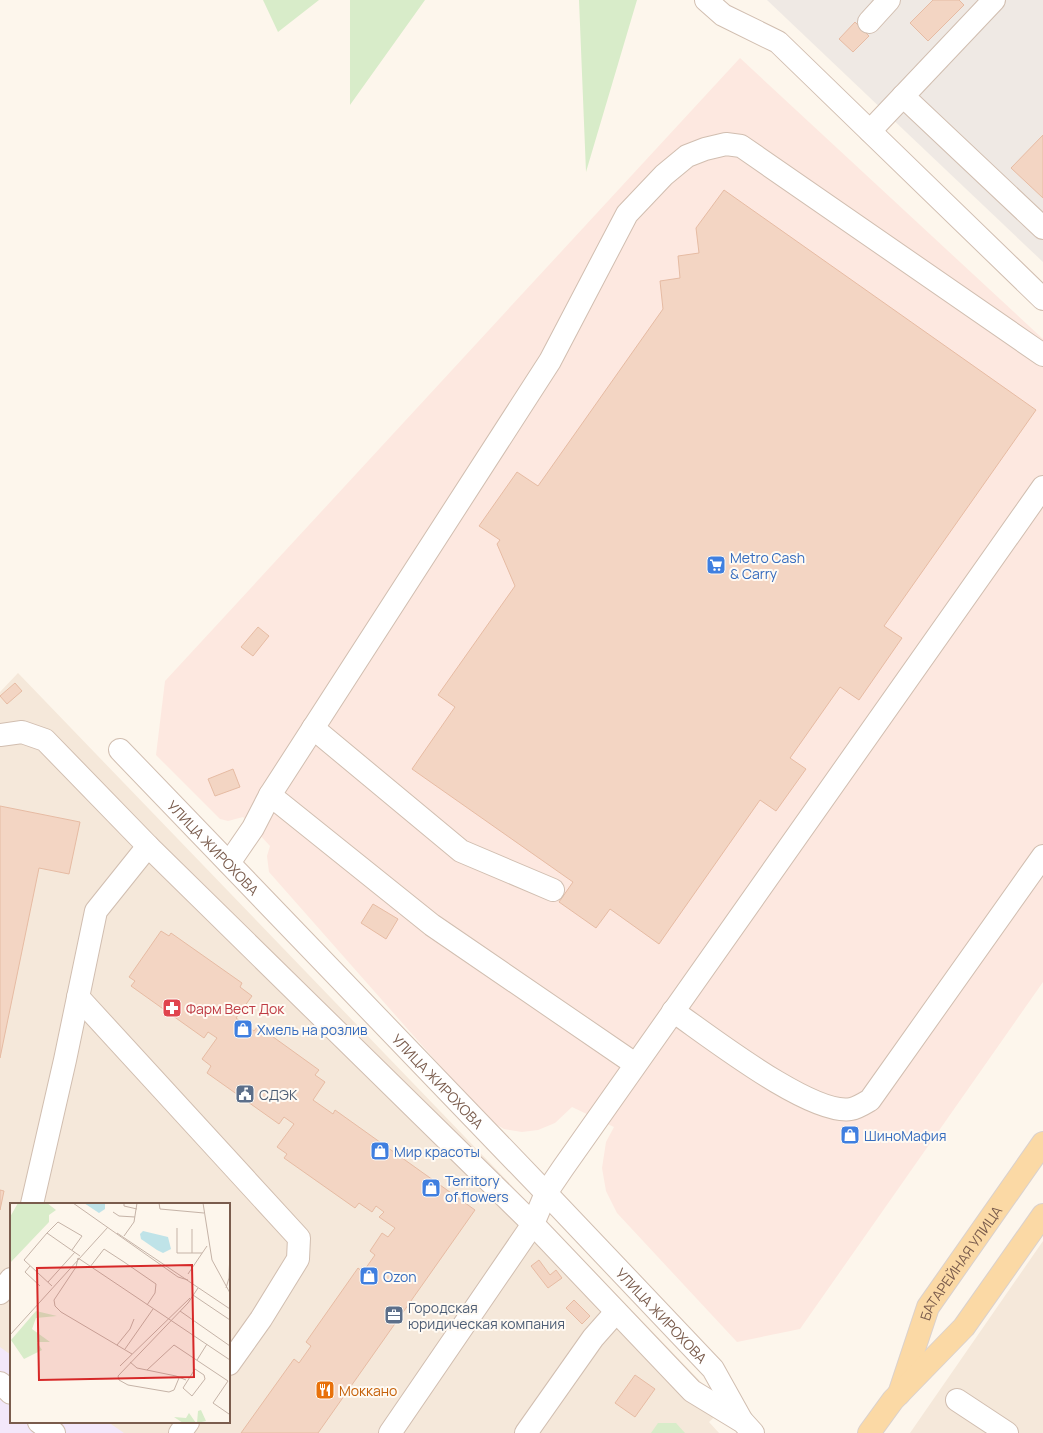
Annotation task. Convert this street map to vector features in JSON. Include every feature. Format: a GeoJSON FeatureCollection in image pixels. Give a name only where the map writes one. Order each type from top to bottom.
{"type":"FeatureCollection","features":[{"type":"Feature","properties":{"kind":"main road","name":"БАТАРЕЙНАЯ УЛИЦА"},"geometry":{"type":"LineString","coordinates":[[899,1394],[928,1307],[1043,1143]]}},
{"type":"Feature","properties":{"kind":"main road","name":"БАТАРЕЙНАЯ УЛИЦА"},"geometry":{"type":"LineString","coordinates":[[869,1433],[899,1394],[964,1327],[1043,1215]]}},
{"type":"Feature","properties":{"kind":"street"},"geometry":{"type":"LineString","coordinates":[[706,0],[723,16],[778,42],[1043,299]]}},
{"type":"Feature","properties":{"kind":"street"},"geometry":{"type":"LineString","coordinates":[[869,22],[890,0]]}},
{"type":"Feature","properties":{"kind":"street"},"geometry":{"type":"LineString","coordinates":[[870,131],[994,0]]}},
{"type":"Feature","properties":{"kind":"street"},"geometry":{"type":"LineString","coordinates":[[903,96],[1043,228]]}},
{"type":"Feature","properties":{"kind":"street"},"geometry":{"type":"LineString","coordinates":[[229,863],[253,828],[270,795],[550,361],[628,214],[664,175],[687,156],[705,149],[726,144],[742,146],[1043,355]]}},
{"type":"Feature","properties":{"kind":"street"},"geometry":{"type":"LineString","coordinates":[[390,1433],[532,1224],[546,1193],[635,1064],[1043,488]]}},
{"type":"Feature","properties":{"kind":"street"},"geometry":{"type":"LineString","coordinates":[[313,728],[461,851],[553,890]]}},
{"type":"Feature","properties":{"kind":"street","name":"УЛИЦА ЖИРОХОВА"},"geometry":{"type":"LineString","coordinates":[[0,735],[22,732],[45,740],[148,846],[532,1224],[692,1391],[748,1428]]}},
{"type":"Feature","properties":{"kind":"street","name":"УЛИЦА ЖИРОХОВА"},"geometry":{"type":"LineString","coordinates":[[120,750],[713,1369],[748,1428]]}},
{"type":"Feature","properties":{"kind":"street"},"geometry":{"type":"LineString","coordinates":[[270,795],[432,925],[635,1064]]}},
{"type":"Feature","properties":{"kind":"street"},"geometry":{"type":"LineString","coordinates":[[32,1203],[96,910],[148,846]]}},
{"type":"Feature","properties":{"kind":"street"},"geometry":{"type":"LineString","coordinates":[[673,1011],[787,1090],[828,1107],[851,1109],[870,1100],[1043,856]]}},
{"type":"Feature","properties":{"kind":"street"},"geometry":{"type":"LineString","coordinates":[[78,997],[298,1238],[298,1259],[261,1319],[230,1363]]}},
{"type":"Feature","properties":{"kind":"street"},"geometry":{"type":"LineString","coordinates":[[0,1294],[10,1280]]}},
{"type":"Feature","properties":{"kind":"street"},"geometry":{"type":"LineString","coordinates":[[526,1433],[593,1338],[616,1312]]}},
{"type":"Feature","properties":{"kind":"street"},"geometry":{"type":"LineString","coordinates":[[0,1383],[10,1393]]}},
{"type":"Feature","properties":{"kind":"street"},"geometry":{"type":"LineString","coordinates":[[956,1400],[1007,1433]]}},
{"type":"Feature","properties":{"kind":"street"},"geometry":{"type":"LineString","coordinates":[[40,1423],[54,1433]]}},
{"type":"Feature","properties":{"kind":"street"},"geometry":{"type":"LineString","coordinates":[[180,1433],[187,1423]]}},
{"type":"Feature","properties":{"kind":"shaded area"},"geometry":{"type":"Polygon","coordinates":[[[767,0],[1043,0],[1043,262],[887,114],[767,0]]]}},
{"type":"Feature","properties":{"kind":"shaded area"},"geometry":{"type":"Polygon","coordinates":[[[740,58],[1043,339],[1043,982],[800,1329],[737,1342],[617,1213],[606,1191],[602,1168],[606,1142],[614,1127],[572,1107],[555,1123],[538,1130],[522,1132],[504,1129],[487,1119],[269,872],[267,856],[270,846],[243,817],[228,821],[220,819],[156,755],[165,681],[740,58]]]}},
{"type":"Feature","properties":{"kind":"shaded area"},"geometry":{"type":"Polygon","coordinates":[[[18,673],[725,1407],[709,1422],[719,1433],[0,1433],[0,692],[18,673]]]}},
{"type":"Feature","properties":{"kind":"shaded area"},"geometry":{"type":"Polygon","coordinates":[[[1043,1241],[1043,1433],[910,1433],[1043,1241]]]}},
{"type":"Feature","properties":{"kind":"shaded area"},"geometry":{"type":"Polygon","coordinates":[[[0,1347],[10,1354],[10,1423],[109,1423],[124,1433],[0,1433],[0,1347]]]}},
{"type":"Feature","properties":{"kind":"green space"},"geometry":{"type":"Polygon","coordinates":[[[263,0],[319,0],[278,32],[263,0]]]}},
{"type":"Feature","properties":{"kind":"green space"},"geometry":{"type":"Polygon","coordinates":[[[350,0],[425,0],[350,105],[350,0]]]}},
{"type":"Feature","properties":{"kind":"green space"},"geometry":{"type":"Polygon","coordinates":[[[579,0],[637,0],[586,172],[579,0]]]}},
{"type":"Feature","properties":{"kind":"green space"},"geometry":{"type":"Polygon","coordinates":[[[658,1423],[676,1423],[685,1433],[651,1433],[658,1423]]]}},
{"type":"Feature","properties":{"kind":"building"},"geometry":{"type":"Polygon","coordinates":[[[933,0],[959,0],[964,5],[928,41],[910,23],[933,0]]]}},
{"type":"Feature","properties":{"kind":"building"},"geometry":{"type":"Polygon","coordinates":[[[855,22],[869,36],[853,52],[839,39],[855,22]]]}},
{"type":"Feature","properties":{"kind":"building"},"geometry":{"type":"Polygon","coordinates":[[[1043,135],[1043,198],[1011,168],[1043,135]]]}},
{"type":"Feature","properties":{"kind":"building","name":"Metro Cash & Carry"},"geometry":{"type":"Polygon","coordinates":[[[724,190],[1036,410],[884,626],[902,638],[859,700],[840,687],[790,758],[806,769],[776,811],[760,800],[659,944],[610,909],[596,928],[559,902],[573,882],[412,769],[455,707],[438,695],[515,586],[497,544],[500,540],[479,526],[517,472],[538,486],[663,309],[660,281],[680,278],[678,256],[699,253],[696,228],[724,190]]]}},
{"type":"Feature","properties":{"kind":"building"},"geometry":{"type":"Polygon","coordinates":[[[258,627],[269,636],[253,656],[241,647],[258,627]]]}},
{"type":"Feature","properties":{"kind":"building"},"geometry":{"type":"Polygon","coordinates":[[[15,683],[22,691],[7,704],[0,696],[15,683]]]}},
{"type":"Feature","properties":{"kind":"building"},"geometry":{"type":"Polygon","coordinates":[[[233,769],[240,787],[215,796],[208,779],[233,769]]]}},
{"type":"Feature","properties":{"kind":"building"},"geometry":{"type":"Polygon","coordinates":[[[0,806],[80,822],[69,874],[39,868],[0,1058],[0,806]]]}},
{"type":"Feature","properties":{"kind":"building"},"geometry":{"type":"Polygon","coordinates":[[[373,904],[398,919],[386,939],[361,923],[373,904]]]}},
{"type":"Feature","properties":{"kind":"building"},"geometry":{"type":"Polygon","coordinates":[[[161,931],[169,936],[171,933],[242,983],[240,987],[252,996],[236,1018],[254,1031],[258,1026],[319,1070],[315,1075],[325,1082],[313,1100],[333,1114],[335,1110],[475,1210],[318,1433],[241,1433],[294,1359],[299,1363],[311,1346],[306,1342],[358,1268],[363,1272],[375,1255],[370,1251],[382,1233],[388,1237],[395,1228],[379,1217],[384,1212],[376,1206],[372,1212],[359,1203],[355,1208],[284,1158],[287,1154],[277,1147],[294,1124],[284,1117],[279,1124],[207,1073],[211,1066],[202,1059],[217,1038],[208,1032],[204,1038],[131,986],[135,981],[129,977],[161,931]]]}},
{"type":"Feature","properties":{"kind":"building"},"geometry":{"type":"Polygon","coordinates":[[[0,1190],[4,1191],[0,1210],[0,1190]]]}},
{"type":"Feature","properties":{"kind":"building"},"geometry":{"type":"Polygon","coordinates":[[[539,1260],[550,1275],[556,1270],[562,1278],[548,1288],[531,1266],[539,1260]]]}},
{"type":"Feature","properties":{"kind":"building"},"geometry":{"type":"Polygon","coordinates":[[[574,1300],[590,1316],[582,1324],[566,1308],[574,1300]]]}},
{"type":"Feature","properties":{"kind":"building"},"geometry":{"type":"Polygon","coordinates":[[[635,1375],[655,1389],[635,1417],[615,1403],[635,1375]]]}},
{"type":"Feature","properties":{"kind":"place","name":"Metro Cash & Carry"},"geometry":{"type":"Point","coordinates":[716,565]}},
{"type":"Feature","properties":{"kind":"place","name":"Фарм Вест Док"},"geometry":{"type":"Point","coordinates":[172,1008]}},
{"type":"Feature","properties":{"kind":"place","name":"Хмель на розлив"},"geometry":{"type":"Point","coordinates":[243,1029]}},
{"type":"Feature","properties":{"kind":"place","name":"СДЭК"},"geometry":{"type":"Point","coordinates":[245,1094]}},
{"type":"Feature","properties":{"kind":"place","name":"ШиноМафия"},"geometry":{"type":"Point","coordinates":[850,1135]}},
{"type":"Feature","properties":{"kind":"place","name":"Мир красоты"},"geometry":{"type":"Point","coordinates":[380,1151]}},
{"type":"Feature","properties":{"kind":"place","name":"Territory of flowers"},"geometry":{"type":"Point","coordinates":[431,1188]}},
{"type":"Feature","properties":{"kind":"place","name":"Ozon"},"geometry":{"type":"Point","coordinates":[369,1276]}},
{"type":"Feature","properties":{"kind":"place","name":"Городская юридическая компания"},"geometry":{"type":"Point","coordinates":[394,1315]}},
{"type":"Feature","properties":{"kind":"place","name":"Моккано"},"geometry":{"type":"Point","coordinates":[325,1390]}}]}
